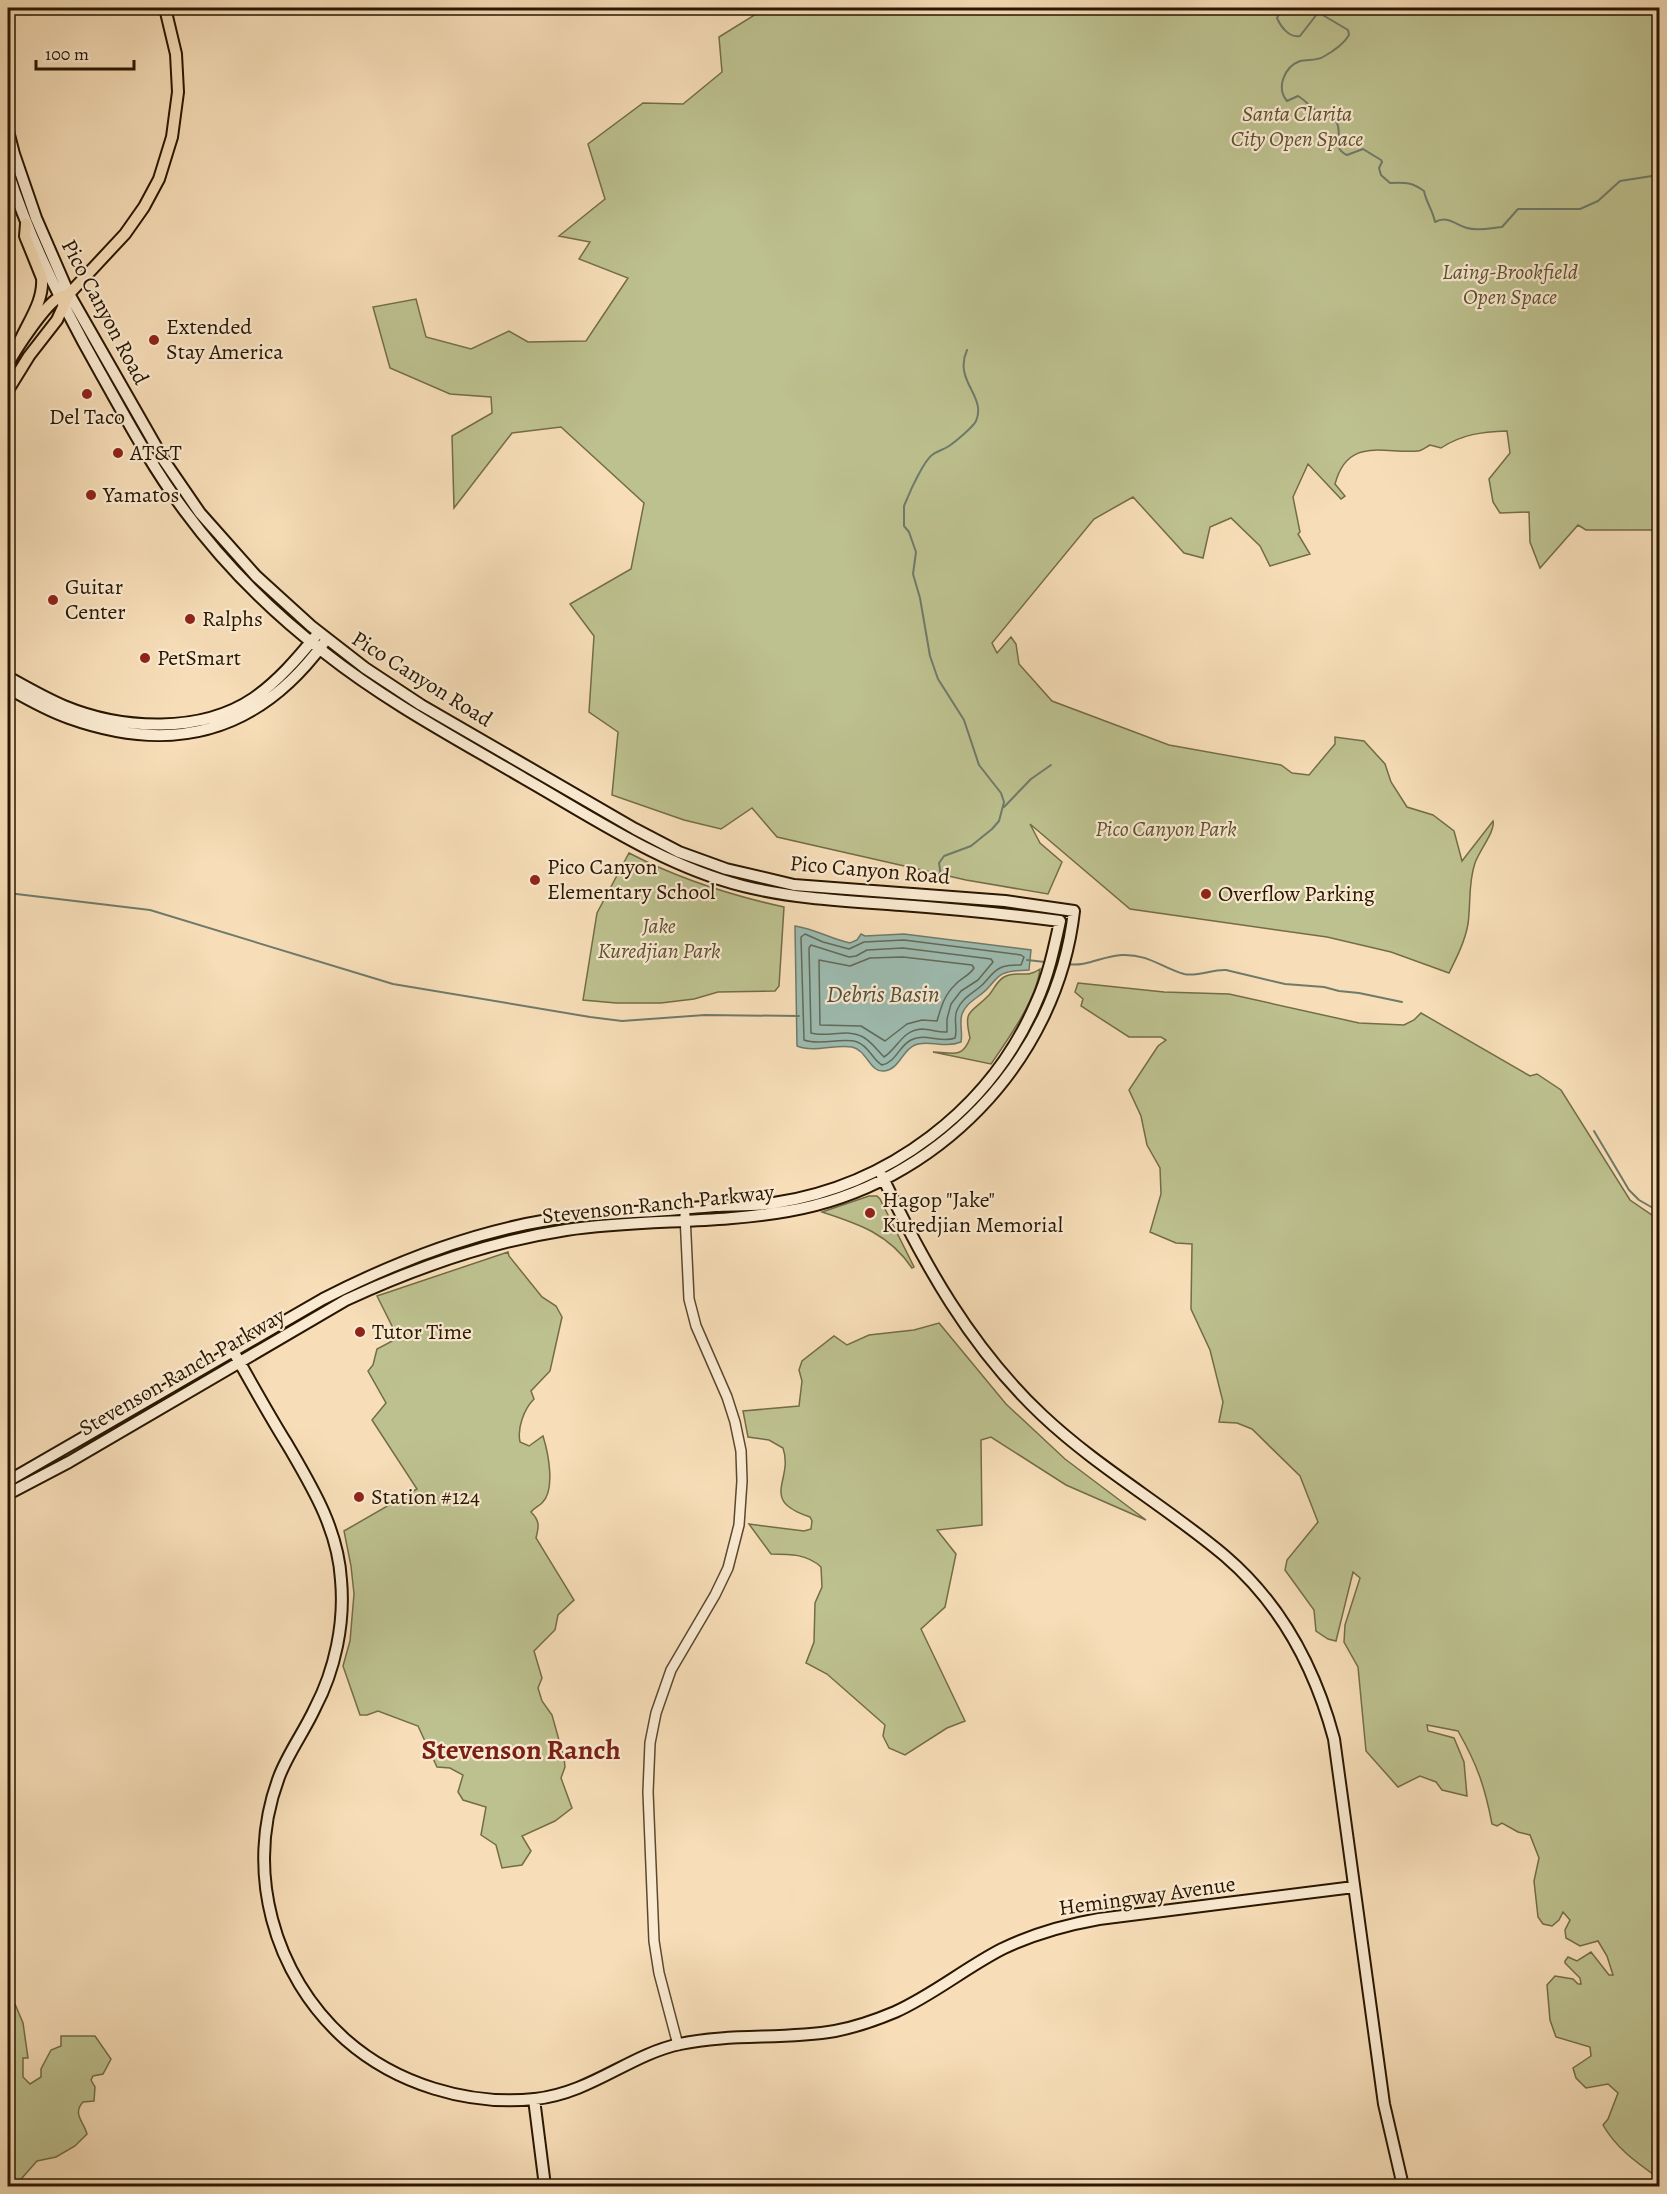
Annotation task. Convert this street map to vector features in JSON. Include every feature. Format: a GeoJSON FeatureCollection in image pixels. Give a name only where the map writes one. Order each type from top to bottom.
{"type":"FeatureCollection","features":[{"type":"Feature","properties":{"kind":"main road"},"geometry":{"type":"LineString","coordinates":[[18,345],[115,246],[135,221],[152,193],[166,158],[174,129],[177,92],[176,54],[165,8]]}},
{"type":"Feature","properties":{"kind":"main road","name":"Pico Canyon Road"},"geometry":{"type":"LineString","coordinates":[[8,131],[64,300],[156,448],[200,513],[256,576],[323,636],[393,688],[635,830],[680,852],[726,869],[794,885],[958,897],[1074,911]]}},
{"type":"Feature","properties":{"kind":"main road","name":"Pico Canyon Road"},"geometry":{"type":"LineString","coordinates":[[8,172],[26,224],[64,300],[132,429],[185,512],[256,591],[315,645],[383,694],[625,837],[669,860],[716,878],[760,890],[803,898],[988,911],[1060,921]]}},
{"type":"Feature","properties":{"kind":"main road"},"geometry":{"type":"LineString","coordinates":[[8,364],[40,299],[43,285],[26,236],[26,224]]}},
{"type":"Feature","properties":{"kind":"main road"},"geometry":{"type":"LineString","coordinates":[[8,390],[29,356],[57,320],[64,300]]}},
{"type":"Feature","properties":{"kind":"main road"},"geometry":{"type":"LineString","coordinates":[[8,688],[52,711],[94,726],[149,735],[196,732],[227,722],[267,703],[292,681],[323,636]]}},
{"type":"Feature","properties":{"kind":"main road"},"geometry":{"type":"LineString","coordinates":[[8,677],[56,703],[83,713],[142,724],[184,723],[236,709],[254,698],[315,645]]}},
{"type":"Feature","properties":{"kind":"main road","name":"Stevenson Ranch Parkway"},"geometry":{"type":"LineString","coordinates":[[8,1481],[323,1299],[373,1274],[449,1244],[549,1220],[685,1215],[753,1216],[829,1202],[884,1181],[945,1140],[969,1120],[1012,1070],[1042,1022],[1059,979],[1066,957],[1074,911]]}},
{"type":"Feature","properties":{"kind":"main road","name":"Stevenson Ranch Parkway"},"geometry":{"type":"LineString","coordinates":[[8,1494],[69,1462],[238,1361],[346,1300],[389,1280],[447,1258],[481,1248],[568,1230],[789,1200],[830,1189],[879,1170],[929,1138],[959,1113],[983,1088],[1014,1046],[1036,1005],[1053,954],[1060,921]]}},
{"type":"Feature","properties":{"kind":"main road"},"geometry":{"type":"LineString","coordinates":[[879,1170],[944,1294],[966,1328],[1008,1380],[1043,1416],[1076,1445],[1226,1557],[1257,1587],[1292,1635],[1322,1698],[1334,1739],[1384,2103],[1403,2187]]}},
{"type":"Feature","properties":{"kind":"main road","name":"Hemingway Avenue"},"geometry":{"type":"LineString","coordinates":[[232,1351],[322,1505],[335,1541],[341,1577],[339,1634],[326,1684],[286,1762],[268,1815],[264,1841],[264,1871],[269,1909],[281,1948],[300,1986],[319,2013],[357,2049],[382,2066],[417,2082],[450,2093],[483,2098],[534,2099],[584,2087],[656,2052],[678,2045],[719,2037],[829,2032],[860,2025],[920,2000],[1000,1951],[1062,1926],[1099,1919],[1354,1887]]}},
{"type":"Feature","properties":{"kind":"main road"},"geometry":{"type":"LineString","coordinates":[[534,2099],[545,2187]]}},
{"type":"Feature","properties":{"kind":"street"},"geometry":{"type":"LineString","coordinates":[[678,2045],[662,1984],[654,1941],[648,1792],[650,1743],[656,1713],[671,1670],[716,1594],[728,1568],[740,1525],[742,1481],[741,1451],[735,1422],[727,1397],[696,1326],[689,1299],[685,1215]]}},
{"type":"Feature","properties":{"kind":"green space"},"geometry":{"type":"Polygon","coordinates":[[[766,8],[1659,8],[1659,530],[1586,530],[1578,525],[1540,568],[1530,542],[1529,512],[1500,513],[1493,502],[1489,479],[1510,453],[1507,431],[1472,435],[1441,448],[1430,445],[1418,451],[1369,451],[1358,453],[1341,469],[1335,484],[1345,496],[1341,499],[1308,464],[1293,497],[1300,532],[1298,534],[1310,554],[1270,566],[1260,546],[1231,518],[1210,527],[1203,558],[1184,553],[1133,497],[1094,519],[992,643],[997,653],[1011,637],[1016,644],[1019,664],[1052,701],[1169,745],[1281,765],[1292,773],[1309,775],[1335,744],[1335,737],[1364,741],[1385,764],[1391,782],[1407,807],[1433,815],[1454,831],[1462,861],[1493,821],[1492,830],[1477,858],[1473,871],[1467,930],[1449,973],[1391,952],[1327,937],[1130,909],[1030,824],[1040,843],[1062,862],[1048,894],[966,880],[777,837],[752,808],[721,829],[684,820],[612,795],[618,732],[589,712],[594,636],[570,604],[631,569],[644,503],[561,427],[512,433],[454,508],[452,436],[492,413],[491,397],[450,394],[390,368],[373,307],[416,299],[426,337],[471,349],[509,331],[528,342],[586,341],[628,278],[579,259],[590,242],[559,236],[605,199],[588,144],[643,103],[683,104],[722,72],[719,37],[766,8]]]}},
{"type":"Feature","properties":{"kind":"green space","name":"Jake Kuredjian Park"},"geometry":{"type":"Polygon","coordinates":[[[629,853],[667,871],[705,885],[784,907],[779,986],[775,991],[718,992],[694,999],[661,1003],[583,1000],[597,913],[629,853]]]}},
{"type":"Feature","properties":{"kind":"green space"},"geometry":{"type":"Polygon","coordinates":[[[1040,969],[1027,1006],[991,1064],[933,1052],[960,1052],[970,1038],[967,1021],[970,1012],[989,995],[999,981],[1009,975],[1030,973],[1040,969]]]}},
{"type":"Feature","properties":{"kind":"green space"},"geometry":{"type":"Polygon","coordinates":[[[1078,983],[1164,992],[1229,994],[1359,1023],[1404,1025],[1421,1013],[1530,1076],[1537,1074],[1561,1090],[1630,1200],[1659,1220],[1660,2173],[1657,2177],[1620,2148],[1603,2125],[1608,2119],[1618,2093],[1608,2084],[1586,2088],[1576,2078],[1573,2068],[1591,2056],[1590,2047],[1556,2037],[1550,2020],[1547,1985],[1555,1976],[1573,1979],[1581,1984],[1580,1978],[1565,1963],[1568,1957],[1577,1961],[1591,1952],[1609,1975],[1613,1975],[1607,1956],[1598,1941],[1580,1946],[1566,1938],[1565,1930],[1570,1920],[1563,1912],[1552,1926],[1543,1924],[1538,1917],[1534,1881],[1539,1858],[1530,1835],[1518,1832],[1502,1823],[1497,1826],[1492,1824],[1480,1776],[1458,1731],[1427,1725],[1428,1731],[1454,1738],[1464,1762],[1467,1796],[1442,1790],[1436,1782],[1420,1776],[1398,1787],[1366,1751],[1358,1667],[1344,1642],[1345,1625],[1360,1578],[1353,1572],[1336,1641],[1316,1631],[1314,1610],[1285,1570],[1287,1560],[1318,1522],[1300,1476],[1252,1429],[1237,1423],[1219,1422],[1223,1402],[1210,1350],[1191,1309],[1192,1244],[1176,1243],[1150,1232],[1161,1194],[1160,1168],[1147,1145],[1141,1116],[1129,1090],[1158,1046],[1166,1040],[1161,1037],[1129,1037],[1081,1006],[1083,999],[1075,992],[1078,983]]]}},
{"type":"Feature","properties":{"kind":"green space"},"geometry":{"type":"Polygon","coordinates":[[[869,1196],[877,1196],[880,1199],[914,1267],[912,1268],[893,1247],[872,1232],[822,1212],[869,1196]]]}},
{"type":"Feature","properties":{"kind":"green space"},"geometry":{"type":"Polygon","coordinates":[[[508,1252],[542,1297],[556,1306],[562,1317],[550,1371],[531,1391],[534,1399],[522,1419],[519,1437],[520,1442],[529,1446],[543,1436],[549,1461],[549,1489],[542,1503],[531,1512],[538,1524],[536,1538],[574,1600],[558,1615],[555,1630],[534,1651],[542,1678],[538,1688],[542,1701],[552,1715],[564,1758],[565,1767],[561,1778],[572,1808],[555,1821],[522,1836],[531,1851],[522,1865],[502,1868],[496,1845],[481,1835],[486,1807],[463,1800],[458,1792],[463,1775],[450,1768],[437,1767],[418,1726],[378,1711],[360,1715],[343,1666],[350,1641],[354,1594],[344,1531],[417,1489],[372,1420],[386,1403],[368,1371],[373,1365],[377,1349],[398,1338],[377,1296],[508,1252]]]}},
{"type":"Feature","properties":{"kind":"green space"},"geometry":{"type":"Polygon","coordinates":[[[939,1323],[1006,1404],[1065,1459],[1146,1520],[1066,1485],[991,1437],[981,1440],[982,1525],[937,1530],[956,1554],[945,1607],[921,1629],[965,1721],[947,1728],[905,1755],[889,1748],[883,1736],[885,1725],[827,1674],[806,1663],[814,1642],[815,1603],[822,1587],[821,1567],[804,1557],[771,1554],[749,1524],[804,1531],[811,1529],[812,1521],[810,1517],[794,1511],[785,1504],[781,1488],[785,1470],[783,1448],[769,1440],[748,1437],[743,1411],[799,1406],[802,1381],[799,1370],[802,1361],[834,1336],[847,1345],[869,1335],[914,1330],[939,1323]]]}},
{"type":"Feature","properties":{"kind":"green space"},"geometry":{"type":"Polygon","coordinates":[[[8,2002],[15,2004],[23,2023],[28,2058],[23,2058],[23,2077],[30,2084],[41,2077],[41,2069],[51,2050],[61,2046],[61,2036],[95,2036],[111,2059],[103,2074],[93,2076],[91,2080],[95,2087],[94,2101],[83,2102],[80,2106],[80,2118],[87,2134],[75,2146],[56,2157],[37,2161],[15,2186],[8,2186],[8,2002]]]}},
{"type":"Feature","properties":{"kind":"water","name":"Debris Basin"},"geometry":{"type":"Polygon","coordinates":[[[795,926],[850,943],[857,940],[861,934],[865,936],[904,934],[1031,950],[1029,970],[1011,971],[1000,975],[967,1006],[961,1018],[961,1042],[948,1045],[920,1043],[911,1047],[894,1067],[879,1071],[861,1052],[852,1047],[810,1049],[797,1046],[795,926]]]}},
{"type":"Feature","properties":{"kind":"waterway"},"geometry":{"type":"LineString","coordinates":[[1282,8],[1277,18],[1289,34],[1300,36],[1317,14],[1321,14],[1348,30],[1349,35],[1341,45],[1323,57],[1300,61],[1290,68],[1282,84],[1287,101],[1298,96],[1314,109],[1335,120],[1338,128],[1338,145],[1342,152],[1347,155],[1363,149],[1381,160],[1379,168],[1381,175],[1390,183],[1408,183],[1424,191],[1435,222],[1448,220],[1471,229],[1502,227],[1518,209],[1580,209],[1598,201],[1620,181],[1652,176],[1660,171]]}},
{"type":"Feature","properties":{"kind":"waterway"},"geometry":{"type":"LineString","coordinates":[[942,883],[939,863],[944,856],[971,846],[992,829],[999,821],[1004,802],[1001,793],[979,765],[964,720],[938,679],[930,656],[920,598],[913,574],[916,552],[909,532],[904,526],[904,506],[925,463],[932,455],[959,438],[976,421],[977,404],[964,371],[967,350]]}},
{"type":"Feature","properties":{"kind":"waterway"},"geometry":{"type":"LineString","coordinates":[[1004,807],[1031,779],[1051,765]]}},
{"type":"Feature","properties":{"kind":"waterway"},"geometry":{"type":"LineString","coordinates":[[8,893],[150,910],[393,984],[590,1017],[622,1021],[705,1015],[799,1016]]}},
{"type":"Feature","properties":{"kind":"waterway"},"geometry":{"type":"LineString","coordinates":[[1066,964],[1082,964],[1115,956],[1132,955],[1184,974],[1226,970],[1285,984],[1324,987],[1402,1002]]}},
{"type":"Feature","properties":{"kind":"waterway"},"geometry":{"type":"LineString","coordinates":[[1027,960],[1045,962]]}},
{"type":"Feature","properties":{"kind":"waterway"},"geometry":{"type":"LineString","coordinates":[[1594,1131],[1629,1190],[1639,1200],[1660,1212]]}},
{"type":"Feature","properties":{"kind":"place","name":"Extended Stay America"},"geometry":{"type":"Point","coordinates":[154,340]}},
{"type":"Feature","properties":{"kind":"place","name":"Del Taco"},"geometry":{"type":"Point","coordinates":[87,394]}},
{"type":"Feature","properties":{"kind":"place","name":"AT&T"},"geometry":{"type":"Point","coordinates":[118,453]}},
{"type":"Feature","properties":{"kind":"place","name":"Yamatos"},"geometry":{"type":"Point","coordinates":[91,495]}},
{"type":"Feature","properties":{"kind":"place","name":"Guitar Center"},"geometry":{"type":"Point","coordinates":[53,600]}},
{"type":"Feature","properties":{"kind":"place","name":"Ralphs"},"geometry":{"type":"Point","coordinates":[190,619]}},
{"type":"Feature","properties":{"kind":"place","name":"PetSmart"},"geometry":{"type":"Point","coordinates":[145,658]}},
{"type":"Feature","properties":{"kind":"place","name":"Pico Canyon Elementary School"},"geometry":{"type":"Point","coordinates":[535,880]}},
{"type":"Feature","properties":{"kind":"place","name":"Overflow Parking"},"geometry":{"type":"Point","coordinates":[1206,894]}},
{"type":"Feature","properties":{"kind":"place","name":"Hagop \"Jake\" Kuredjian Memorial"},"geometry":{"type":"Point","coordinates":[870,1213]}},
{"type":"Feature","properties":{"kind":"place","name":"Tutor Time"},"geometry":{"type":"Point","coordinates":[360,1332]}},
{"type":"Feature","properties":{"kind":"place","name":"Station #124"},"geometry":{"type":"Point","coordinates":[359,1497]}},
{"type":"Feature","properties":{"kind":"district","name":"Stevenson Ranch"},"geometry":{"type":"Point","coordinates":[521,1750]}},
{"type":"Feature","properties":{"kind":"park label","name":"Santa Clarita City Open Space"},"geometry":{"type":"Point","coordinates":[1297,126]}},
{"type":"Feature","properties":{"kind":"park label","name":"Laing-Brookfield Open Space"},"geometry":{"type":"Point","coordinates":[1510,284]}},
{"type":"Feature","properties":{"kind":"park label","name":"Pico Canyon Park"},"geometry":{"type":"Point","coordinates":[1166,829]}}]}
